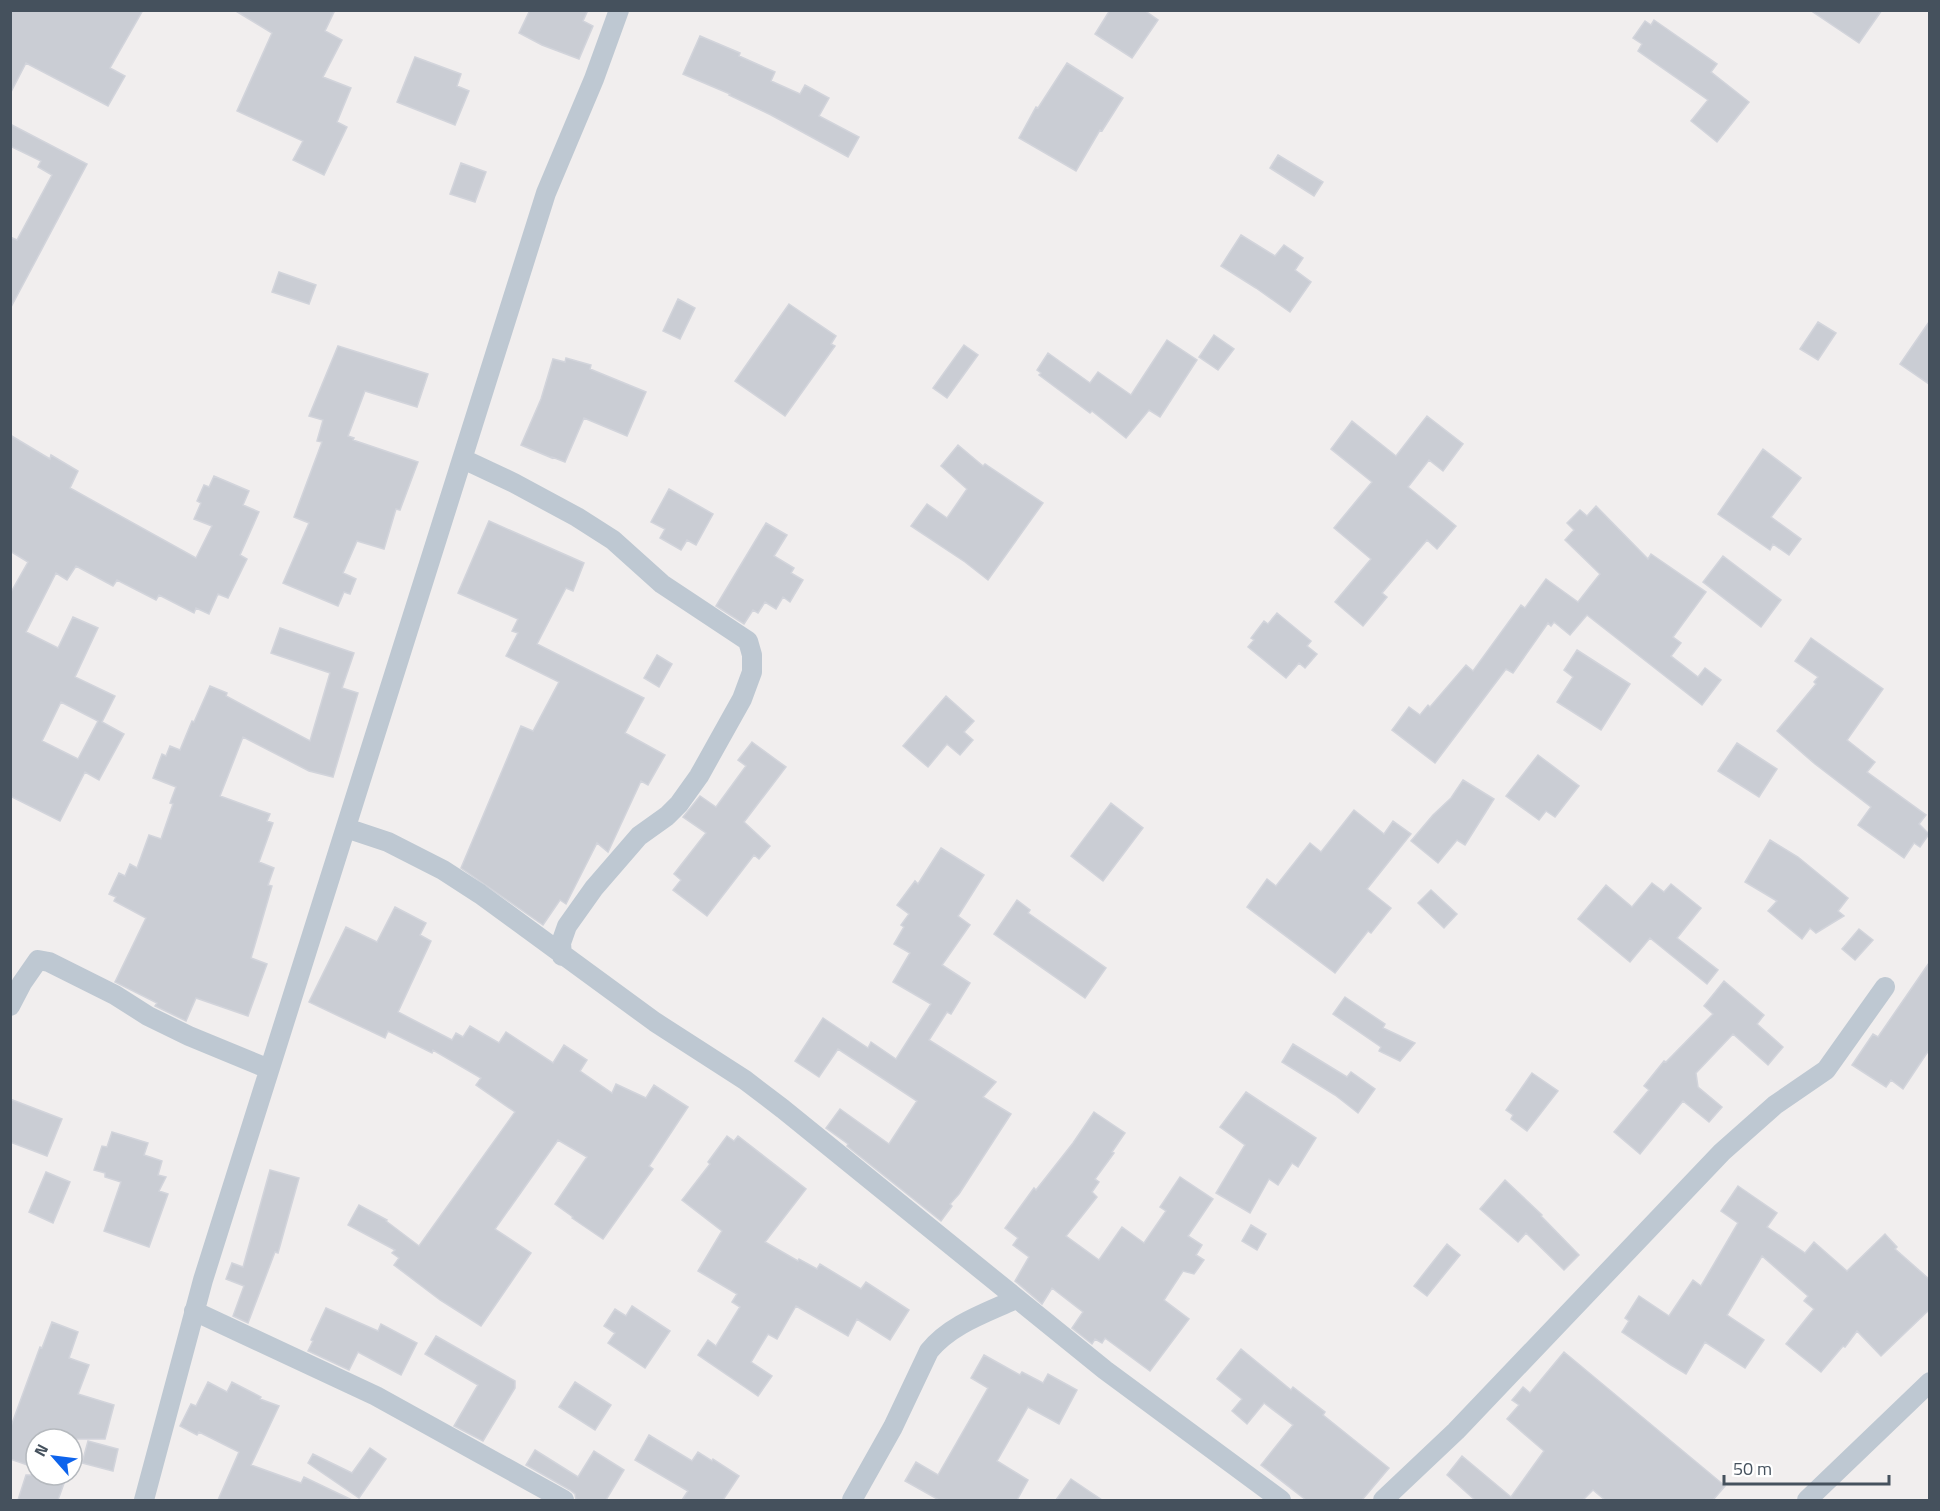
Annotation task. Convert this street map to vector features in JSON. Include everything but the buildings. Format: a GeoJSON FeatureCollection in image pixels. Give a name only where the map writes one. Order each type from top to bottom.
{"type":"FeatureCollection","features":[{"type":"Feature","properties":{"kind":"street"},"geometry":{"type":"LineString","coordinates":[[144,1500],[194,1311],[546,193],[594,79],[619,10]]}},
{"type":"Feature","properties":{"kind":"street"},"geometry":{"type":"LineString","coordinates":[[463,459],[514,483],[613,540],[662,584],[748,642],[752,655],[752,672],[742,699],[699,776],[679,804],[667,816],[639,836],[594,888],[567,926],[561,943],[562,956]]}},
{"type":"Feature","properties":{"kind":"street"},"geometry":{"type":"LineString","coordinates":[[346,828],[388,843],[443,870],[480,894],[655,1022],[745,1080],[1105,1371],[1281,1500]]}},
{"type":"Feature","properties":{"kind":"street"},"geometry":{"type":"LineString","coordinates":[[10,1006],[38,960],[50,962],[115,995],[148,1016],[189,1036],[269,1069]]}},
{"type":"Feature","properties":{"kind":"street"},"geometry":{"type":"LineString","coordinates":[[1383,1500],[1456,1431],[1722,1152],[1775,1105],[1826,1070],[1885,987]]}},
{"type":"Feature","properties":{"kind":"street"},"geometry":{"type":"LineString","coordinates":[[852,1500],[893,1427],[929,1351],[936,1342],[955,1327],[1016,1299]]}},
{"type":"Feature","properties":{"kind":"street"},"geometry":{"type":"LineString","coordinates":[[194,1311],[376,1396],[564,1500]]}},
{"type":"Feature","properties":{"kind":"street"},"geometry":{"type":"LineString","coordinates":[[1807,1500],[1929,1382]]}}]}
